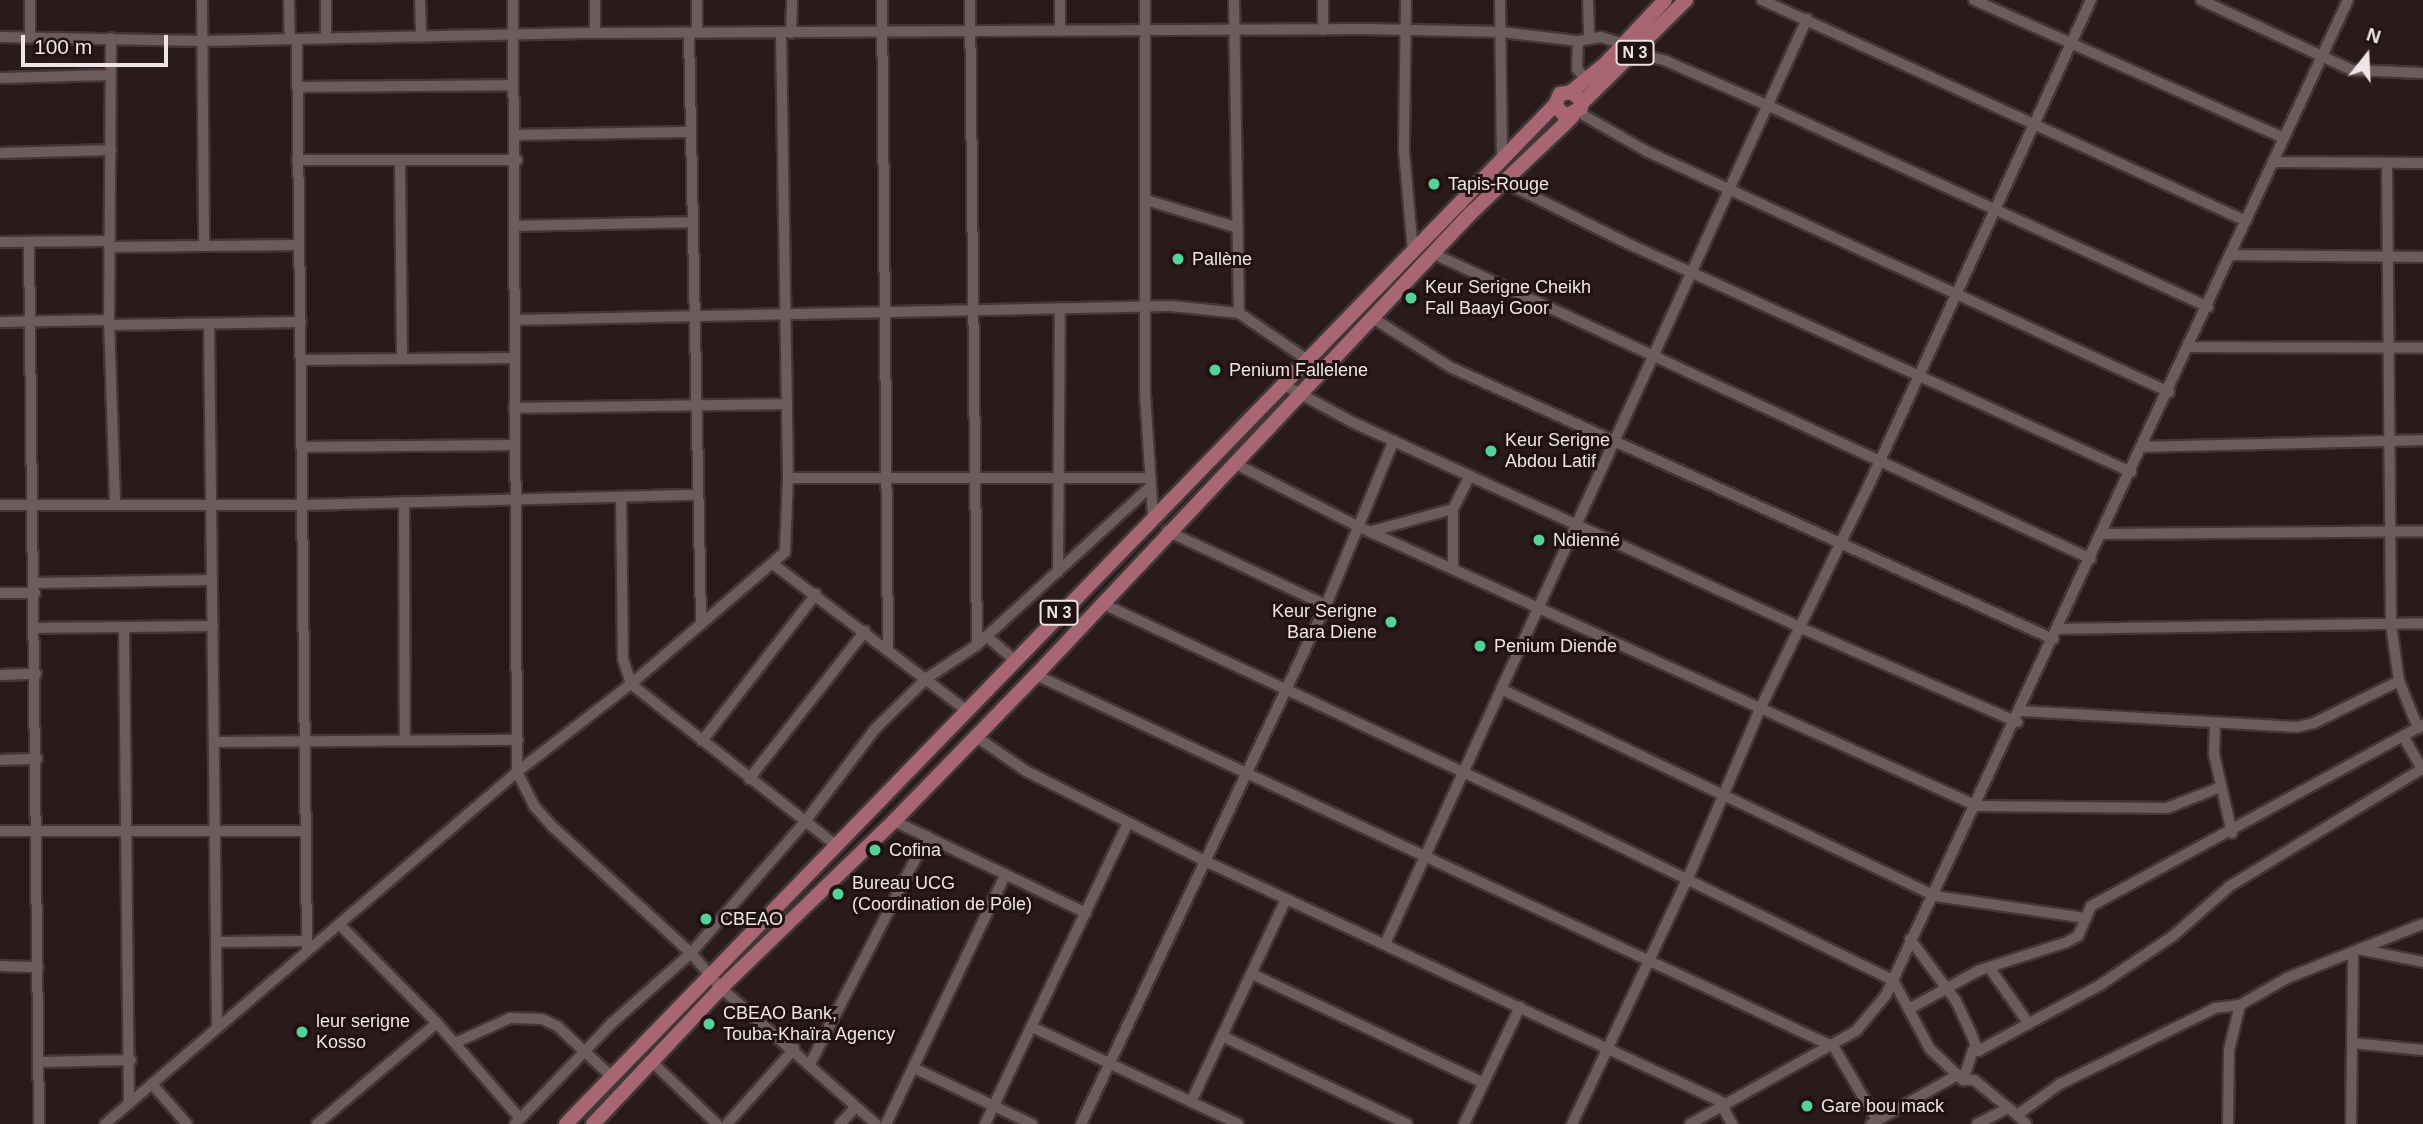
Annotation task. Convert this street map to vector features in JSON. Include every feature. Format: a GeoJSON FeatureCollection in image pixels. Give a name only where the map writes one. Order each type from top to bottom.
{"type":"FeatureCollection","features":[{"type":"Feature","properties":{"kind":"main road","name":"N 3"},"geometry":{"type":"LineString","coordinates":[[600,1122],[721,988],[894,821],[1036,676],[1167,531],[1300,395],[1371,317],[1577,111],[1629,49],[1665,0]]}},
{"type":"Feature","properties":{"kind":"main road","name":"N 3"},"geometry":{"type":"LineString","coordinates":[[1571,92],[1629,49],[1686,0]]}},
{"type":"Feature","properties":{"kind":"main road"},"geometry":{"type":"LineString","coordinates":[[1571,92],[1577,111],[1562,115],[1555,105],[1560,94],[1571,92]]}},
{"type":"Feature","properties":{"kind":"main road","name":"N 3"},"geometry":{"type":"LineString","coordinates":[[566,1124],[834,844],[1286,386],[1502,157],[1555,105]]}},
{"type":"Feature","properties":{"kind":"street"},"geometry":{"type":"LineString","coordinates":[[30,0],[30,36]]}},
{"type":"Feature","properties":{"kind":"street"},"geometry":{"type":"LineString","coordinates":[[202,0],[204,247]]}},
{"type":"Feature","properties":{"kind":"street"},"geometry":{"type":"LineString","coordinates":[[289,0],[297,87],[307,946]]}},
{"type":"Feature","properties":{"kind":"street"},"geometry":{"type":"LineString","coordinates":[[326,0],[326,38]]}},
{"type":"Feature","properties":{"kind":"street"},"geometry":{"type":"LineString","coordinates":[[421,0],[421,37]]}},
{"type":"Feature","properties":{"kind":"street"},"geometry":{"type":"LineString","coordinates":[[513,0],[513,85],[517,160],[513,445],[517,772],[534,806],[554,828],[691,953],[721,988],[794,1049],[876,1124]]}},
{"type":"Feature","properties":{"kind":"street"},"geometry":{"type":"LineString","coordinates":[[595,0],[595,33]]}},
{"type":"Feature","properties":{"kind":"street"},"geometry":{"type":"LineString","coordinates":[[698,0],[693,33],[691,132],[694,406],[701,622]]}},
{"type":"Feature","properties":{"kind":"street"},"geometry":{"type":"LineString","coordinates":[[105,1124],[307,946],[339,924],[517,772],[631,684],[701,622],[773,564],[788,544],[787,404],[782,313],[786,33],[792,0]]}},
{"type":"Feature","properties":{"kind":"street"},"geometry":{"type":"LineString","coordinates":[[882,0],[888,650]]}},
{"type":"Feature","properties":{"kind":"street"},"geometry":{"type":"LineString","coordinates":[[970,0],[977,645]]}},
{"type":"Feature","properties":{"kind":"street"},"geometry":{"type":"LineString","coordinates":[[1059,31],[1060,0]]}},
{"type":"Feature","properties":{"kind":"street"},"geometry":{"type":"LineString","coordinates":[[1146,0],[1149,483],[1153,518]]}},
{"type":"Feature","properties":{"kind":"street"},"geometry":{"type":"LineString","coordinates":[[1234,0],[1239,313]]}},
{"type":"Feature","properties":{"kind":"street"},"geometry":{"type":"LineString","coordinates":[[1323,0],[1323,30]]}},
{"type":"Feature","properties":{"kind":"street"},"geometry":{"type":"LineString","coordinates":[[1406,0],[1404,151],[1413,251]]}},
{"type":"Feature","properties":{"kind":"street"},"geometry":{"type":"LineString","coordinates":[[1500,0],[1502,157]]}},
{"type":"Feature","properties":{"kind":"street"},"geometry":{"type":"LineString","coordinates":[[1588,0],[1589,38]]}},
{"type":"Feature","properties":{"kind":"street"},"geometry":{"type":"LineString","coordinates":[[1762,0],[2246,221]]}},
{"type":"Feature","properties":{"kind":"street"},"geometry":{"type":"LineString","coordinates":[[1974,0],[2284,138]]}},
{"type":"Feature","properties":{"kind":"street"},"geometry":{"type":"LineString","coordinates":[[1572,1124],[1688,878],[1760,709],[1841,545],[1959,293],[2091,0]]}},
{"type":"Feature","properties":{"kind":"street"},"geometry":{"type":"LineString","coordinates":[[2202,0],[2320,56],[2364,72],[2423,73]]}},
{"type":"Feature","properties":{"kind":"street"},"geometry":{"type":"LineString","coordinates":[[1690,1124],[1856,1031],[1893,980],[1910,939],[1936,896],[2348,0]]}},
{"type":"Feature","properties":{"kind":"street"},"geometry":{"type":"LineString","coordinates":[[1385,944],[1576,523],[1656,357],[1807,19]]}},
{"type":"Feature","properties":{"kind":"street"},"geometry":{"type":"LineString","coordinates":[[0,37],[204,41],[595,33],[1323,30],[1501,32],[1578,41],[1589,38],[1665,61],[1769,106],[2208,307]]}},
{"type":"Feature","properties":{"kind":"street"},"geometry":{"type":"LineString","coordinates":[[111,38],[109,322],[115,505]]}},
{"type":"Feature","properties":{"kind":"street"},"geometry":{"type":"LineString","coordinates":[[1578,41],[1577,69],[1587,80]]}},
{"type":"Feature","properties":{"kind":"street"},"geometry":{"type":"LineString","coordinates":[[0,78],[110,75]]}},
{"type":"Feature","properties":{"kind":"street"},"geometry":{"type":"LineString","coordinates":[[297,87],[513,85]]}},
{"type":"Feature","properties":{"kind":"street"},"geometry":{"type":"LineString","coordinates":[[1577,111],[1603,130],[2169,392]]}},
{"type":"Feature","properties":{"kind":"street"},"geometry":{"type":"LineString","coordinates":[[516,135],[691,132]]}},
{"type":"Feature","properties":{"kind":"street"},"geometry":{"type":"LineString","coordinates":[[0,153],[111,150]]}},
{"type":"Feature","properties":{"kind":"street"},"geometry":{"type":"LineString","coordinates":[[297,160],[517,160]]}},
{"type":"Feature","properties":{"kind":"street"},"geometry":{"type":"LineString","coordinates":[[400,161],[402,359]]}},
{"type":"Feature","properties":{"kind":"street"},"geometry":{"type":"LineString","coordinates":[[2274,162],[2423,163]]}},
{"type":"Feature","properties":{"kind":"street"},"geometry":{"type":"LineString","coordinates":[[1909,1009],[1980,970],[1991,970],[2078,936],[2091,906],[2232,833],[2421,727],[2399,681],[2391,624],[2387,164]]}},
{"type":"Feature","properties":{"kind":"street"},"geometry":{"type":"LineString","coordinates":[[1504,182],[1693,274],[2131,472]]}},
{"type":"Feature","properties":{"kind":"street"},"geometry":{"type":"LineString","coordinates":[[1146,200],[1238,228]]}},
{"type":"Feature","properties":{"kind":"street"},"geometry":{"type":"LineString","coordinates":[[517,226],[692,222]]}},
{"type":"Feature","properties":{"kind":"street"},"geometry":{"type":"LineString","coordinates":[[0,242],[204,247],[299,246]]}},
{"type":"Feature","properties":{"kind":"street"},"geometry":{"type":"LineString","coordinates":[[29,242],[35,505],[39,1124]]}},
{"type":"Feature","properties":{"kind":"street"},"geometry":{"type":"LineString","coordinates":[[1434,254],[1881,459],[2091,559]]}},
{"type":"Feature","properties":{"kind":"street"},"geometry":{"type":"LineString","coordinates":[[2230,255],[2423,257]]}},
{"type":"Feature","properties":{"kind":"street"},"geometry":{"type":"LineString","coordinates":[[516,320],[693,313],[886,313],[1060,307],[1147,309],[1171,306],[1239,313],[1309,361]]}},
{"type":"Feature","properties":{"kind":"street"},"geometry":{"type":"LineString","coordinates":[[1058,572],[1060,307]]}},
{"type":"Feature","properties":{"kind":"street"},"geometry":{"type":"LineString","coordinates":[[1371,317],[1450,367],[1841,545],[2055,634],[2423,623]]}},
{"type":"Feature","properties":{"kind":"street"},"geometry":{"type":"LineString","coordinates":[[0,322],[301,322]]}},
{"type":"Feature","properties":{"kind":"street"},"geometry":{"type":"LineString","coordinates":[[209,324],[219,942],[217,1026]]}},
{"type":"Feature","properties":{"kind":"street"},"geometry":{"type":"LineString","coordinates":[[2189,347],[2423,348]]}},
{"type":"Feature","properties":{"kind":"street"},"geometry":{"type":"LineString","coordinates":[[302,360],[515,358]]}},
{"type":"Feature","properties":{"kind":"street"},"geometry":{"type":"LineString","coordinates":[[1286,386],[1470,476],[1801,628],[2019,716],[2308,725],[2399,681]]}},
{"type":"Feature","properties":{"kind":"street"},"geometry":{"type":"LineString","coordinates":[[514,408],[787,404]]}},
{"type":"Feature","properties":{"kind":"street"},"geometry":{"type":"LineString","coordinates":[[1081,1124],[1326,605],[1394,440]]}},
{"type":"Feature","properties":{"kind":"street"},"geometry":{"type":"LineString","coordinates":[[2143,447],[2423,440]]}},
{"type":"Feature","properties":{"kind":"street"},"geometry":{"type":"LineString","coordinates":[[303,447],[513,445]]}},
{"type":"Feature","properties":{"kind":"street"},"geometry":{"type":"LineString","coordinates":[[1234,463],[1357,526],[1453,567],[1977,806],[2167,808],[2221,787]]}},
{"type":"Feature","properties":{"kind":"street"},"geometry":{"type":"LineString","coordinates":[[1453,567],[1453,509],[1470,476]]}},
{"type":"Feature","properties":{"kind":"street"},"geometry":{"type":"LineString","coordinates":[[788,478],[1059,477],[1149,483]]}},
{"type":"Feature","properties":{"kind":"street"},"geometry":{"type":"LineString","coordinates":[[339,924],[437,1023],[518,1121],[586,1052],[691,953],[804,823],[875,729],[927,678],[977,645],[1058,572],[1149,483]]}},
{"type":"Feature","properties":{"kind":"street"},"geometry":{"type":"LineString","coordinates":[[0,505],[303,505],[696,495]]}},
{"type":"Feature","properties":{"kind":"street"},"geometry":{"type":"LineString","coordinates":[[621,497],[623,659],[631,684],[834,844]]}},
{"type":"Feature","properties":{"kind":"street"},"geometry":{"type":"LineString","coordinates":[[404,502],[405,740]]}},
{"type":"Feature","properties":{"kind":"street"},"geometry":{"type":"LineString","coordinates":[[1372,531],[1453,509]]}},
{"type":"Feature","properties":{"kind":"street"},"geometry":{"type":"LineString","coordinates":[[1167,531],[1326,605]]}},
{"type":"Feature","properties":{"kind":"street"},"geometry":{"type":"LineString","coordinates":[[2102,534],[2423,531]]}},
{"type":"Feature","properties":{"kind":"street"},"geometry":{"type":"LineString","coordinates":[[773,564],[966,710]]}},
{"type":"Feature","properties":{"kind":"street"},"geometry":{"type":"LineString","coordinates":[[0,593],[35,588],[212,580]]}},
{"type":"Feature","properties":{"kind":"street"},"geometry":{"type":"LineString","coordinates":[[702,741],[816,594]]}},
{"type":"Feature","properties":{"kind":"street"},"geometry":{"type":"LineString","coordinates":[[1101,603],[1688,878],[1893,980],[1930,1049],[1961,1077],[1974,1080],[2026,1124]]}},
{"type":"Feature","properties":{"kind":"street"},"geometry":{"type":"LineString","coordinates":[[36,628],[213,626]]}},
{"type":"Feature","properties":{"kind":"street"},"geometry":{"type":"LineString","coordinates":[[124,627],[131,1060],[129,1104]]}},
{"type":"Feature","properties":{"kind":"street"},"geometry":{"type":"LineString","coordinates":[[749,779],[865,631]]}},
{"type":"Feature","properties":{"kind":"street"},"geometry":{"type":"LineString","coordinates":[[986,636],[1015,660]]}},
{"type":"Feature","properties":{"kind":"street"},"geometry":{"type":"LineString","coordinates":[[0,675],[36,674]]}},
{"type":"Feature","properties":{"kind":"street"},"geometry":{"type":"LineString","coordinates":[[1036,676],[1424,857],[1651,958],[1831,1045],[1874,1122],[1961,1077],[1973,1050],[1978,1051],[2100,985],[2173,936],[2230,886],[2423,770],[2403,736]]}},
{"type":"Feature","properties":{"kind":"street"},"geometry":{"type":"LineString","coordinates":[[1501,689],[1936,896],[2085,918]]}},
{"type":"Feature","properties":{"kind":"street"},"geometry":{"type":"LineString","coordinates":[[2215,724],[2214,748],[2232,833]]}},
{"type":"Feature","properties":{"kind":"street"},"geometry":{"type":"LineString","coordinates":[[975,736],[1026,771],[1205,861],[1724,1105],[1732,1124]]}},
{"type":"Feature","properties":{"kind":"street"},"geometry":{"type":"LineString","coordinates":[[215,742],[518,740]]}},
{"type":"Feature","properties":{"kind":"street"},"geometry":{"type":"LineString","coordinates":[[0,760],[37,759]]}},
{"type":"Feature","properties":{"kind":"street"},"geometry":{"type":"LineString","coordinates":[[894,821],[1086,913]]}},
{"type":"Feature","properties":{"kind":"street"},"geometry":{"type":"LineString","coordinates":[[985,1124],[1128,823]]}},
{"type":"Feature","properties":{"kind":"street"},"geometry":{"type":"LineString","coordinates":[[0,831],[305,831]]}},
{"type":"Feature","properties":{"kind":"street"},"geometry":{"type":"LineString","coordinates":[[810,1064],[927,836]]}},
{"type":"Feature","properties":{"kind":"street"},"geometry":{"type":"LineString","coordinates":[[886,1124],[1006,874]]}},
{"type":"Feature","properties":{"kind":"street"},"geometry":{"type":"LineString","coordinates":[[1191,1102],[1286,899]]}},
{"type":"Feature","properties":{"kind":"street"},"geometry":{"type":"LineString","coordinates":[[1977,1124],[2013,1112],[2060,1084],[2215,1008],[2240,1005],[2287,978],[2358,953],[2423,924]]}},
{"type":"Feature","properties":{"kind":"street"},"geometry":{"type":"LineString","coordinates":[[1910,939],[1956,1001],[1978,1051]]}},
{"type":"Feature","properties":{"kind":"street"},"geometry":{"type":"LineString","coordinates":[[219,942],[307,946]]}},
{"type":"Feature","properties":{"kind":"street"},"geometry":{"type":"LineString","coordinates":[[2358,953],[2423,962]]}},
{"type":"Feature","properties":{"kind":"street"},"geometry":{"type":"LineString","coordinates":[[2351,1124],[2358,953]]}},
{"type":"Feature","properties":{"kind":"street"},"geometry":{"type":"LineString","coordinates":[[0,966],[38,967]]}},
{"type":"Feature","properties":{"kind":"street"},"geometry":{"type":"LineString","coordinates":[[1991,970],[2029,1024]]}},
{"type":"Feature","properties":{"kind":"street"},"geometry":{"type":"LineString","coordinates":[[1252,974],[1484,1083]]}},
{"type":"Feature","properties":{"kind":"street"},"geometry":{"type":"LineString","coordinates":[[2228,1124],[2229,1050],[2240,1005]]}},
{"type":"Feature","properties":{"kind":"street"},"geometry":{"type":"LineString","coordinates":[[1464,1124],[1520,1007]]}},
{"type":"Feature","properties":{"kind":"street"},"geometry":{"type":"LineString","coordinates":[[455,1044],[510,1018],[529,1016],[557,1026],[611,1076]]}},
{"type":"Feature","properties":{"kind":"street"},"geometry":{"type":"LineString","coordinates":[[317,1124],[437,1023]]}},
{"type":"Feature","properties":{"kind":"street"},"geometry":{"type":"LineString","coordinates":[[1032,1027],[1238,1124]]}},
{"type":"Feature","properties":{"kind":"street"},"geometry":{"type":"LineString","coordinates":[[1222,1036],[1408,1124]]}},
{"type":"Feature","properties":{"kind":"street"},"geometry":{"type":"LineString","coordinates":[[2353,1043],[2423,1050]]}},
{"type":"Feature","properties":{"kind":"street"},"geometry":{"type":"LineString","coordinates":[[727,1124],[794,1049]]}},
{"type":"Feature","properties":{"kind":"street"},"geometry":{"type":"LineString","coordinates":[[38,1062],[131,1060]]}},
{"type":"Feature","properties":{"kind":"street"},"geometry":{"type":"LineString","coordinates":[[652,1062],[717,1124]]}},
{"type":"Feature","properties":{"kind":"street"},"geometry":{"type":"LineString","coordinates":[[914,1068],[1031,1124]]}},
{"type":"Feature","properties":{"kind":"street"},"geometry":{"type":"LineString","coordinates":[[152,1084],[187,1124]]}},
{"type":"Feature","properties":{"kind":"street"},"geometry":{"type":"LineString","coordinates":[[840,1124],[856,1107]]}},
{"type":"Feature","properties":{"kind":"place","name":"Tapis-Rouge"},"geometry":{"type":"Point","coordinates":[1434,184]}},
{"type":"Feature","properties":{"kind":"place","name":"Pallène"},"geometry":{"type":"Point","coordinates":[1178,259]}},
{"type":"Feature","properties":{"kind":"place","name":"Keur Serigne Cheikh Fall Baayi Goor"},"geometry":{"type":"Point","coordinates":[1411,298]}},
{"type":"Feature","properties":{"kind":"place","name":"Penium Fallelene"},"geometry":{"type":"Point","coordinates":[1215,370]}},
{"type":"Feature","properties":{"kind":"place","name":"Keur Serigne Abdou Latif"},"geometry":{"type":"Point","coordinates":[1491,451]}},
{"type":"Feature","properties":{"kind":"place","name":"Ndienné"},"geometry":{"type":"Point","coordinates":[1539,540]}},
{"type":"Feature","properties":{"kind":"place","name":"Keur Serigne Bara Diene"},"geometry":{"type":"Point","coordinates":[1391,622]}},
{"type":"Feature","properties":{"kind":"place","name":"Penium Diende"},"geometry":{"type":"Point","coordinates":[1480,646]}},
{"type":"Feature","properties":{"kind":"place","name":"Cofina"},"geometry":{"type":"Point","coordinates":[875,850]}},
{"type":"Feature","properties":{"kind":"place","name":"Bureau UCG (Coordination de Pôle)"},"geometry":{"type":"Point","coordinates":[838,894]}},
{"type":"Feature","properties":{"kind":"place","name":"CBEAO"},"geometry":{"type":"Point","coordinates":[706,919]}},
{"type":"Feature","properties":{"kind":"place","name":"CBEAO Bank, Touba-Khaïra Agency"},"geometry":{"type":"Point","coordinates":[709,1024]}},
{"type":"Feature","properties":{"kind":"place","name":"leur serigne Kosso"},"geometry":{"type":"Point","coordinates":[302,1032]}},
{"type":"Feature","properties":{"kind":"place","name":"Gare bou mack"},"geometry":{"type":"Point","coordinates":[1807,1106]}}]}
